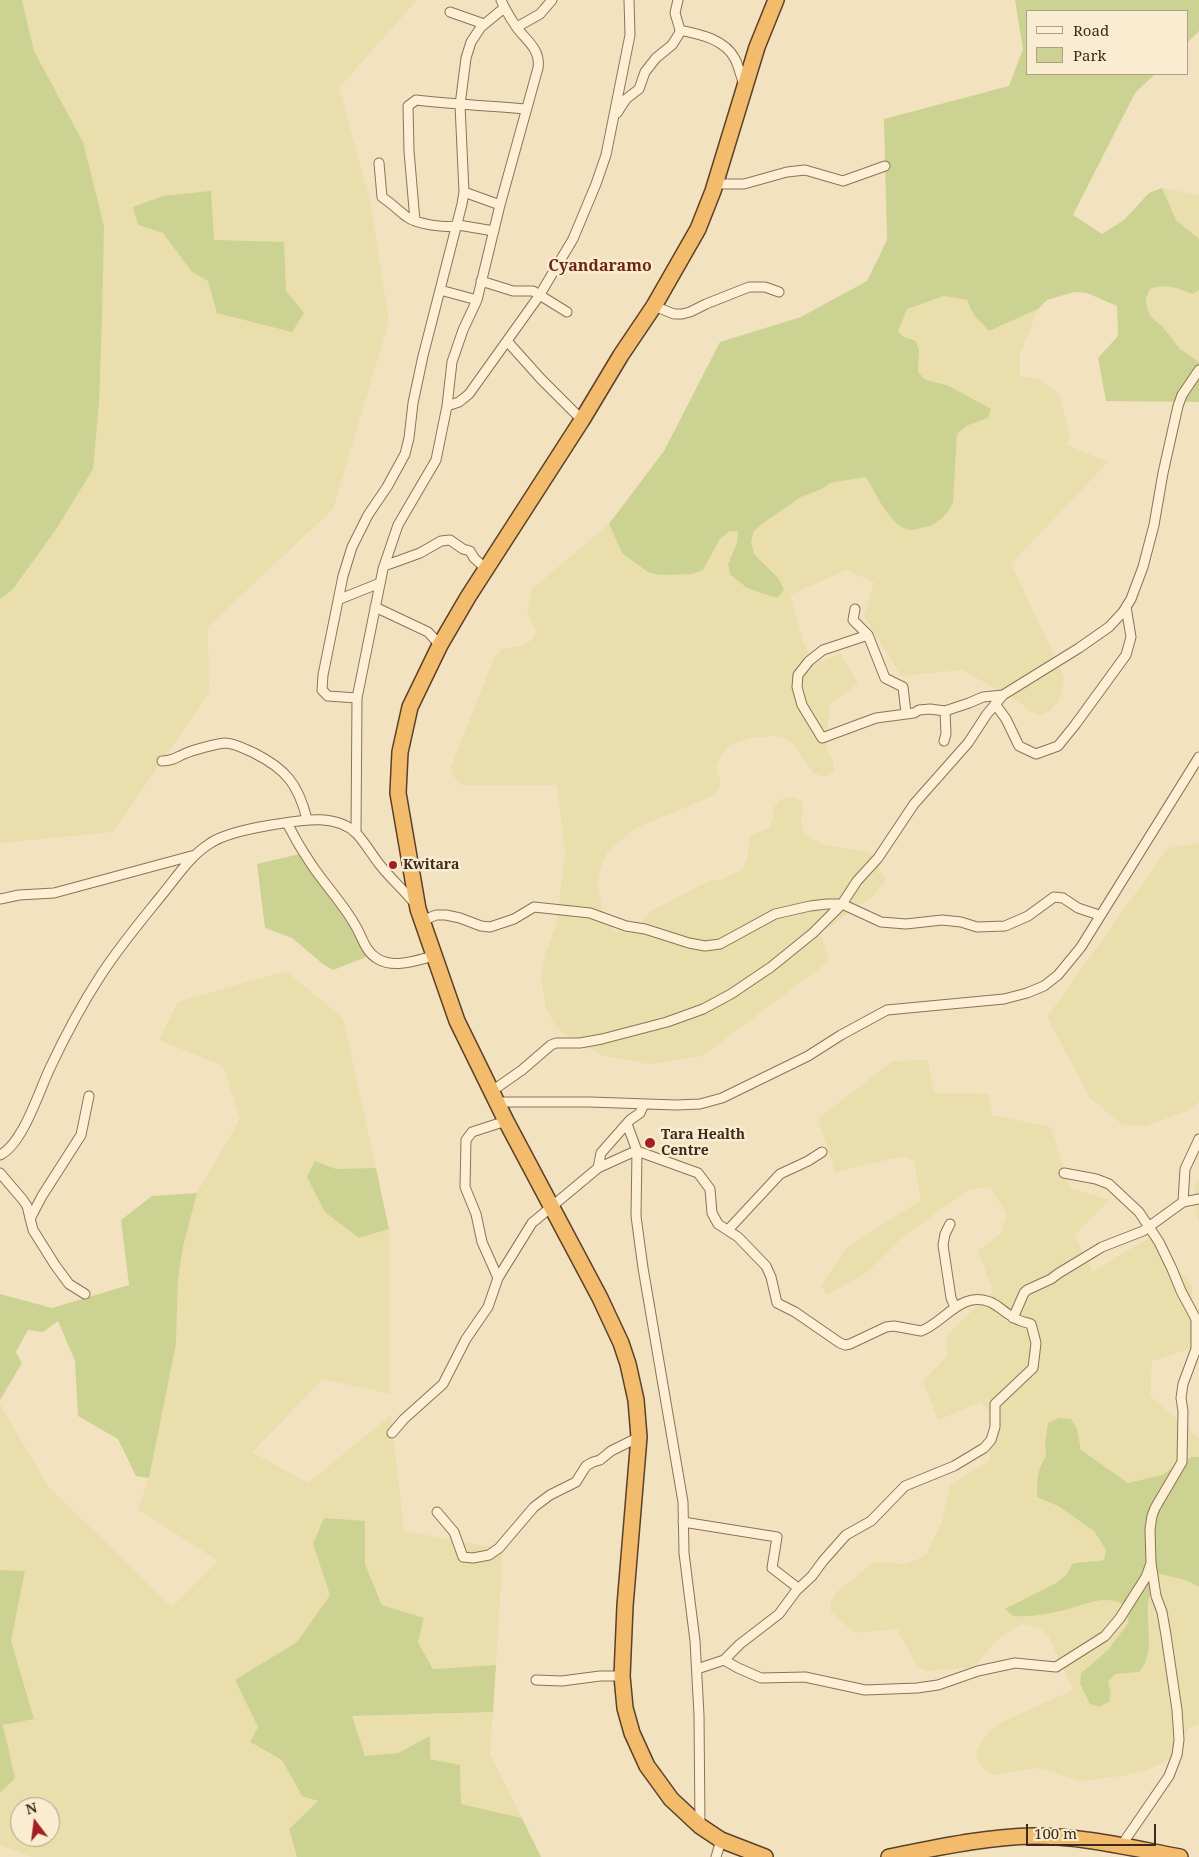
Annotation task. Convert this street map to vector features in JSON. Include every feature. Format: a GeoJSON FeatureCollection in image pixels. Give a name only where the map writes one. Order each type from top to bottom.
{"type":"FeatureCollection","features":[{"type":"Feature","properties":{"kind":"highway"},"geometry":{"type":"LineString","coordinates":[[765,1857],[721,1840],[700,1826],[671,1798],[647,1766],[628,1721],[622,1676],[625,1606],[639,1437],[636,1400],[628,1364],[621,1343],[506,1121],[457,1021],[420,915],[398,793],[400,752],[410,707],[440,645],[621,355],[654,306],[698,229],[716,184],[757,47],[776,0]]}},
{"type":"Feature","properties":{"kind":"highway"},"geometry":{"type":"LineString","coordinates":[[889,1857],[971,1841],[1033,1836],[1084,1839],[1180,1857]]}},
{"type":"Feature","properties":{"kind":"street"},"geometry":{"type":"LineString","coordinates":[[516,27],[540,14],[552,0]]}},
{"type":"Feature","properties":{"kind":"street"},"geometry":{"type":"LineString","coordinates":[[447,406],[459,402],[469,394],[539,296],[573,239],[606,156],[630,35],[629,0]]}},
{"type":"Feature","properties":{"kind":"street"},"geometry":{"type":"LineString","coordinates":[[614,117],[626,99],[639,89],[645,72],[656,58],[672,45],[679,34],[680,30],[675,13],[678,0]]}},
{"type":"Feature","properties":{"kind":"street"},"geometry":{"type":"LineString","coordinates":[[356,833],[357,698],[384,566],[402,517],[436,460],[447,406],[452,362],[463,330],[477,300],[500,205],[538,68],[539,60],[535,48],[516,27],[502,4],[471,42],[466,58],[460,105],[464,192],[458,225],[447,258],[413,403],[405,454],[388,487],[368,515],[352,547],[343,576],[340,599],[323,675],[322,690],[328,696],[357,698]]}},
{"type":"Feature","properties":{"kind":"street"},"geometry":{"type":"LineString","coordinates":[[450,12],[484,24]]}},
{"type":"Feature","properties":{"kind":"street"},"geometry":{"type":"LineString","coordinates":[[680,30],[706,36],[723,46],[734,57],[745,88]]}},
{"type":"Feature","properties":{"kind":"street"},"geometry":{"type":"LineString","coordinates":[[415,221],[409,151],[408,106],[416,100],[526,109]]}},
{"type":"Feature","properties":{"kind":"street"},"geometry":{"type":"LineString","coordinates":[[379,164],[382,197],[408,218],[443,226],[453,227],[458,225],[494,231]]}},
{"type":"Feature","properties":{"kind":"street"},"geometry":{"type":"LineString","coordinates":[[716,184],[744,184],[787,172],[804,170],[843,181],[886,166]]}},
{"type":"Feature","properties":{"kind":"street"},"geometry":{"type":"LineString","coordinates":[[464,192],[500,205]]}},
{"type":"Feature","properties":{"kind":"street"},"geometry":{"type":"LineString","coordinates":[[482,282],[513,291],[532,291],[567,312]]}},
{"type":"Feature","properties":{"kind":"street"},"geometry":{"type":"LineString","coordinates":[[654,306],[674,314],[682,314],[748,288],[765,287],[779,292]]}},
{"type":"Feature","properties":{"kind":"street"},"geometry":{"type":"LineString","coordinates":[[440,290],[477,300]]}},
{"type":"Feature","properties":{"kind":"street"},"geometry":{"type":"LineString","coordinates":[[507,341],[541,379],[582,420]]}},
{"type":"Feature","properties":{"kind":"street"},"geometry":{"type":"LineString","coordinates":[[495,1097],[522,1070],[556,1043],[580,1043],[602,1039],[667,1022],[703,1009],[731,994],[771,967],[813,933],[842,904],[857,881],[878,858],[914,804],[968,743],[1003,695],[1050,664],[1080,648],[1102,632],[1126,607],[1143,567],[1154,525],[1178,406],[1182,395],[1199,370]]}},
{"type":"Feature","properties":{"kind":"street"},"geometry":{"type":"LineString","coordinates":[[384,566],[420,553],[441,541],[450,540],[470,551],[474,558],[486,569]]}},
{"type":"Feature","properties":{"kind":"street"},"geometry":{"type":"LineString","coordinates":[[340,599],[380,583]]}},
{"type":"Feature","properties":{"kind":"street"},"geometry":{"type":"LineString","coordinates":[[375,607],[428,632],[440,645]]}},
{"type":"Feature","properties":{"kind":"street"},"geometry":{"type":"LineString","coordinates":[[995,704],[1006,719],[1019,746],[1036,754],[1058,746],[1126,654],[1131,637],[1126,607]]}},
{"type":"Feature","properties":{"kind":"street"},"geometry":{"type":"LineString","coordinates":[[855,609],[853,620],[868,635],[885,678],[903,687],[906,713]]}},
{"type":"Feature","properties":{"kind":"street"},"geometry":{"type":"LineString","coordinates":[[868,635],[823,650],[809,661],[798,675],[797,687],[802,706],[822,738],[876,718],[930,709],[945,710],[983,697],[1003,695]]}},
{"type":"Feature","properties":{"kind":"street"},"geometry":{"type":"LineString","coordinates":[[944,741],[946,734],[945,710]]}},
{"type":"Feature","properties":{"kind":"street"},"geometry":{"type":"LineString","coordinates":[[162,761],[172,761],[184,754],[226,743],[242,748],[271,762],[294,783],[306,819]]}},
{"type":"Feature","properties":{"kind":"street"},"geometry":{"type":"LineString","coordinates":[[495,1097],[676,1106],[700,1104],[722,1098],[808,1056],[841,1035],[887,1010],[934,1004],[1004,999],[1044,986],[1065,968],[1081,947],[1199,757]]}},
{"type":"Feature","properties":{"kind":"street"},"geometry":{"type":"LineString","coordinates":[[0,1155],[6,1152],[24,1127],[51,1066],[101,974],[133,931],[195,855],[211,842],[264,826],[306,819],[338,823],[346,826],[356,833],[379,864],[405,891],[420,915],[446,915],[490,927],[514,919],[534,907],[590,914],[626,926],[645,929],[689,943],[706,946],[720,944],[775,914],[810,906],[842,904],[864,913],[872,919],[894,924],[942,920],[961,922],[977,927],[1005,926],[1028,916],[1054,897],[1063,898],[1078,908],[1100,915]]}},
{"type":"Feature","properties":{"kind":"street"},"geometry":{"type":"LineString","coordinates":[[287,823],[305,856],[356,926],[370,953],[387,963],[396,964],[434,956]]}},
{"type":"Feature","properties":{"kind":"street"},"geometry":{"type":"LineString","coordinates":[[0,899],[19,895],[54,893],[195,855]]}},
{"type":"Feature","properties":{"kind":"street"},"geometry":{"type":"LineString","coordinates":[[30,1219],[42,1196],[81,1135],[89,1096]]}},
{"type":"Feature","properties":{"kind":"street"},"geometry":{"type":"LineString","coordinates":[[598,1168],[601,1153],[626,1124],[640,1113],[644,1104]]}},
{"type":"Feature","properties":{"kind":"street"},"geometry":{"type":"LineString","coordinates":[[498,1278],[482,1242],[476,1214],[465,1187],[466,1140],[472,1132],[506,1121]]}},
{"type":"Feature","properties":{"kind":"street"},"geometry":{"type":"LineString","coordinates":[[626,1124],[637,1151],[636,1216],[655,1343],[683,1502],[684,1553],[696,1642],[700,1826]]}},
{"type":"Feature","properties":{"kind":"street"},"geometry":{"type":"LineString","coordinates":[[1182,1202],[1184,1169],[1199,1139]]}},
{"type":"Feature","properties":{"kind":"street"},"geometry":{"type":"LineString","coordinates":[[392,1434],[404,1419],[443,1384],[466,1339],[488,1307],[498,1278],[532,1223],[598,1168],[637,1151],[698,1173],[710,1190],[712,1213],[718,1224],[738,1237],[766,1266],[771,1277],[777,1303],[795,1312],[845,1345],[886,1327],[894,1326],[921,1331],[955,1307],[966,1302],[982,1299],[992,1303],[1013,1318],[1031,1324],[1036,1343],[1033,1368],[995,1404],[995,1427],[991,1440],[984,1448],[954,1466],[905,1486],[871,1521],[846,1535],[812,1576],[798,1588],[779,1614],[740,1644],[724,1660],[697,1669]]}},
{"type":"Feature","properties":{"kind":"street"},"geometry":{"type":"LineString","coordinates":[[728,1230],[780,1174],[822,1152]]}},
{"type":"Feature","properties":{"kind":"street"},"geometry":{"type":"LineString","coordinates":[[0,1173],[27,1206],[33,1230],[69,1284],[85,1294]]}},
{"type":"Feature","properties":{"kind":"street"},"geometry":{"type":"LineString","coordinates":[[1064,1173],[1096,1179],[1109,1184],[1135,1208],[1150,1227],[1166,1256],[1181,1291],[1198,1319],[1196,1349],[1183,1384],[1181,1398],[1183,1411],[1182,1462],[1165,1489],[1152,1516],[1150,1545],[1156,1596],[1166,1635],[1177,1710],[1179,1740],[1177,1755],[1169,1776],[1121,1846]]}},
{"type":"Feature","properties":{"kind":"street"},"geometry":{"type":"LineString","coordinates":[[1013,1318],[1027,1290],[1051,1280],[1059,1273],[1102,1247],[1126,1239],[1150,1227],[1182,1202],[1199,1199]]}},
{"type":"Feature","properties":{"kind":"street"},"geometry":{"type":"LineString","coordinates":[[950,1224],[945,1234],[943,1245],[951,1298],[955,1307]]}},
{"type":"Feature","properties":{"kind":"street"},"geometry":{"type":"LineString","coordinates":[[436,1512],[454,1532],[463,1557],[473,1558],[489,1555],[499,1548],[534,1507],[550,1495],[576,1482],[586,1466],[639,1437]]}},
{"type":"Feature","properties":{"kind":"street"},"geometry":{"type":"LineString","coordinates":[[683,1522],[776,1538],[772,1568],[798,1588]]}},
{"type":"Feature","properties":{"kind":"street"},"geometry":{"type":"LineString","coordinates":[[724,1660],[761,1678],[811,1678],[865,1690],[917,1688],[938,1685],[978,1671],[1015,1663],[1056,1667],[1105,1636],[1120,1618],[1146,1576],[1151,1563]]}},
{"type":"Feature","properties":{"kind":"street"},"geometry":{"type":"LineString","coordinates":[[536,1680],[562,1681],[600,1676],[622,1676]]}},
{"type":"Feature","properties":{"kind":"street"},"geometry":{"type":"LineString","coordinates":[[716,1857],[721,1840]]}},
{"type":"Feature","properties":{"kind":"shaded area"},"geometry":{"type":"Polygon","coordinates":[[[22,0],[417,0],[339,88],[370,201],[389,321],[333,509],[208,627],[209,693],[113,832],[0,843],[0,599],[13,589],[57,528],[93,469],[83,142],[34,51],[22,0]]]}},
{"type":"Feature","properties":{"kind":"shaded area"},"geometry":{"type":"Polygon","coordinates":[[[1162,188],[1199,195],[1199,239],[1176,220],[1162,188]]]}},
{"type":"Feature","properties":{"kind":"shaded area"},"geometry":{"type":"Polygon","coordinates":[[[1160,285],[1173,286],[1192,294],[1199,290],[1199,362],[1180,349],[1162,326],[1152,318],[1147,309],[1146,298],[1150,289],[1160,285]]]}},
{"type":"Feature","properties":{"kind":"shaded area"},"geometry":{"type":"Polygon","coordinates":[[[944,296],[967,300],[973,314],[989,331],[1038,309],[1020,354],[1020,376],[1041,380],[1059,394],[1070,435],[1067,445],[1108,462],[1011,564],[1061,670],[1064,680],[1058,702],[1050,711],[1039,715],[1028,711],[1021,703],[962,670],[901,676],[864,616],[874,582],[846,570],[790,595],[804,644],[816,664],[840,653],[858,684],[829,704],[827,751],[833,760],[834,771],[825,777],[813,773],[795,746],[786,739],[773,736],[750,738],[728,746],[716,765],[721,786],[715,795],[636,828],[609,850],[603,860],[597,881],[603,912],[614,931],[632,933],[651,911],[709,881],[720,880],[741,870],[748,858],[749,836],[769,828],[773,819],[774,807],[781,799],[792,797],[801,800],[803,811],[801,823],[804,833],[822,844],[870,853],[886,880],[875,894],[821,933],[829,961],[703,1056],[648,1064],[601,1055],[566,1035],[555,1026],[546,1007],[541,976],[545,955],[556,925],[565,856],[557,785],[462,785],[454,777],[451,767],[494,658],[501,649],[522,646],[532,640],[536,631],[527,611],[532,589],[609,524],[622,553],[703,570],[720,539],[728,532],[738,531],[737,543],[728,564],[784,590],[779,579],[754,554],[751,541],[754,531],[801,497],[822,489],[830,483],[866,477],[892,519],[949,511],[953,502],[957,434],[966,426],[988,418],[947,385],[927,380],[918,372],[919,351],[898,331],[907,309],[944,296]]]}},
{"type":"Feature","properties":{"kind":"shaded area"},"geometry":{"type":"Polygon","coordinates":[[[1199,843],[1199,1102],[1187,1111],[1145,1126],[1123,1125],[1090,1098],[1047,1017],[1168,848],[1199,843]]]}},
{"type":"Feature","properties":{"kind":"shaded area"},"geometry":{"type":"Polygon","coordinates":[[[286,971],[343,1018],[376,1168],[336,1169],[315,1161],[359,1238],[389,1229],[390,1394],[323,1379],[252,1452],[308,1483],[391,1415],[404,1531],[503,1549],[496,1665],[434,1669],[418,1642],[424,1618],[383,1605],[365,1564],[365,1522],[313,1544],[330,1595],[297,1642],[235,1680],[258,1727],[250,1742],[282,1760],[302,1796],[318,1801],[289,1829],[297,1857],[32,1857],[0,1845],[0,1793],[15,1778],[3,1725],[34,1719],[11,1641],[25,1571],[0,1570],[0,1404],[48,1486],[172,1607],[218,1561],[138,1509],[149,1478],[176,1344],[178,1279],[183,1247],[197,1193],[240,1119],[223,1066],[159,1040],[178,1002],[286,971]]]}},
{"type":"Feature","properties":{"kind":"shaded area"},"geometry":{"type":"Polygon","coordinates":[[[928,1060],[934,1093],[988,1094],[992,1115],[1051,1127],[1070,1188],[1110,1200],[1074,1236],[1093,1271],[1151,1237],[1192,1286],[1191,1348],[1152,1361],[1150,1396],[1199,1438],[1199,1457],[1191,1457],[1162,1475],[1128,1483],[1081,1450],[1077,1429],[1045,1446],[1046,1456],[1040,1465],[1037,1496],[1058,1506],[1094,1531],[1106,1550],[1104,1560],[1093,1563],[1083,1560],[1072,1564],[1066,1575],[1058,1582],[1005,1609],[1060,1611],[1100,1599],[1112,1599],[1121,1603],[1129,1622],[1108,1650],[1081,1673],[1080,1684],[1090,1704],[1099,1707],[1111,1692],[1108,1682],[1115,1674],[1139,1672],[1150,1640],[1148,1606],[1158,1573],[1188,1581],[1199,1587],[1199,1725],[1190,1728],[1169,1759],[1148,1770],[1128,1775],[1082,1781],[1038,1768],[994,1775],[985,1770],[978,1762],[976,1751],[989,1732],[998,1724],[1073,1690],[1049,1637],[1042,1630],[1022,1624],[1000,1637],[973,1667],[926,1671],[917,1666],[897,1629],[855,1633],[831,1612],[831,1601],[838,1591],[874,1562],[906,1564],[925,1556],[942,1522],[950,1486],[990,1460],[989,1411],[980,1402],[938,1420],[923,1381],[947,1356],[946,1336],[993,1291],[978,1251],[1000,1234],[1007,1214],[990,1187],[969,1189],[898,1241],[866,1273],[827,1295],[821,1286],[846,1248],[921,1200],[914,1161],[903,1156],[835,1172],[818,1119],[892,1061],[928,1060]]]}},
{"type":"Feature","properties":{"kind":"shaded area"},"geometry":{"type":"Polygon","coordinates":[[[1199,1178],[1199,1221],[1195,1208],[1194,1186],[1199,1178]]]}},
{"type":"Feature","properties":{"kind":"shaded area"},"geometry":{"type":"Polygon","coordinates":[[[493,1712],[490,1754],[522,1818],[461,1804],[460,1765],[430,1759],[429,1736],[398,1753],[365,1756],[351,1716],[493,1712]]]}},
{"type":"Feature","properties":{"kind":"green space"},"geometry":{"type":"Polygon","coordinates":[[[0,0],[22,0],[34,51],[83,142],[104,226],[99,404],[93,469],[57,528],[13,589],[0,599],[0,0]]]}},
{"type":"Feature","properties":{"kind":"green space"},"geometry":{"type":"Polygon","coordinates":[[[1015,0],[1199,0],[1199,31],[1189,41],[1189,10],[1026,10],[1026,75],[1154,75],[1135,93],[1073,215],[1102,234],[1124,220],[1149,193],[1162,188],[1176,220],[1199,239],[1199,290],[1192,294],[1176,288],[1161,286],[1150,289],[1146,298],[1147,309],[1152,318],[1162,326],[1180,349],[1199,362],[1199,402],[1106,401],[1098,358],[1118,336],[1117,306],[1087,293],[1074,292],[1047,300],[1038,309],[989,331],[973,314],[967,300],[944,296],[907,309],[898,331],[904,337],[916,341],[919,351],[918,372],[926,380],[947,385],[991,409],[988,418],[966,426],[957,434],[953,502],[947,513],[940,519],[929,526],[917,529],[903,528],[896,523],[884,508],[866,477],[830,483],[822,489],[801,497],[754,531],[751,541],[754,554],[779,579],[784,590],[777,598],[747,588],[730,574],[728,564],[737,543],[738,531],[728,532],[720,539],[703,570],[692,574],[660,575],[648,572],[622,553],[609,524],[664,451],[720,342],[801,317],[867,281],[887,240],[884,119],[1009,86],[1023,49],[1015,0]]]}},
{"type":"Feature","properties":{"kind":"green space"},"geometry":{"type":"Polygon","coordinates":[[[211,191],[214,240],[284,242],[286,291],[304,313],[292,332],[217,313],[208,281],[192,272],[163,233],[138,225],[133,207],[163,196],[211,191]]]}},
{"type":"Feature","properties":{"kind":"green space"},"geometry":{"type":"Polygon","coordinates":[[[304,853],[370,953],[364,958],[333,970],[292,938],[265,928],[257,864],[304,853]]]}},
{"type":"Feature","properties":{"kind":"green space"},"geometry":{"type":"Polygon","coordinates":[[[315,1161],[336,1169],[376,1168],[389,1229],[359,1238],[325,1212],[307,1177],[315,1161]]]}},
{"type":"Feature","properties":{"kind":"green space"},"geometry":{"type":"Polygon","coordinates":[[[197,1193],[183,1247],[178,1279],[176,1344],[149,1478],[136,1476],[118,1439],[78,1416],[75,1361],[58,1321],[43,1332],[28,1330],[16,1352],[22,1363],[0,1400],[0,1294],[52,1308],[129,1285],[121,1220],[152,1196],[197,1193]]]}},
{"type":"Feature","properties":{"kind":"green space"},"geometry":{"type":"Polygon","coordinates":[[[1059,1418],[1071,1419],[1077,1429],[1081,1450],[1128,1483],[1162,1475],[1191,1457],[1199,1457],[1199,1587],[1188,1581],[1157,1573],[1150,1594],[1148,1616],[1149,1649],[1144,1665],[1139,1672],[1115,1674],[1108,1682],[1111,1692],[1109,1702],[1099,1707],[1090,1704],[1080,1684],[1081,1673],[1108,1650],[1129,1622],[1121,1603],[1106,1600],[1090,1602],[1068,1609],[1031,1616],[1013,1616],[1005,1609],[1058,1582],[1066,1575],[1072,1564],[1104,1560],[1106,1550],[1094,1531],[1058,1506],[1037,1497],[1039,1470],[1046,1456],[1045,1446],[1048,1423],[1059,1418]]]}},
{"type":"Feature","properties":{"kind":"green space"},"geometry":{"type":"Polygon","coordinates":[[[324,1518],[365,1521],[365,1564],[382,1605],[424,1618],[418,1642],[433,1669],[496,1665],[493,1712],[352,1716],[365,1756],[398,1753],[430,1736],[430,1759],[460,1765],[461,1804],[522,1818],[541,1857],[297,1857],[289,1829],[318,1801],[302,1796],[282,1760],[250,1742],[258,1727],[235,1680],[297,1642],[330,1595],[313,1544],[324,1518]]]}},
{"type":"Feature","properties":{"kind":"green space"},"geometry":{"type":"Polygon","coordinates":[[[0,1570],[25,1571],[11,1641],[34,1719],[3,1725],[15,1778],[0,1793],[0,1570]]]}},
{"type":"Feature","properties":{"kind":"place","name":"Kwitara"},"geometry":{"type":"Point","coordinates":[393,865]}},
{"type":"Feature","properties":{"kind":"place","name":"Tara Health Centre"},"geometry":{"type":"Point","coordinates":[650,1143]}},
{"type":"Feature","properties":{"kind":"district","name":"Cyandaramo"},"geometry":{"type":"Point","coordinates":[600,266]}}]}
